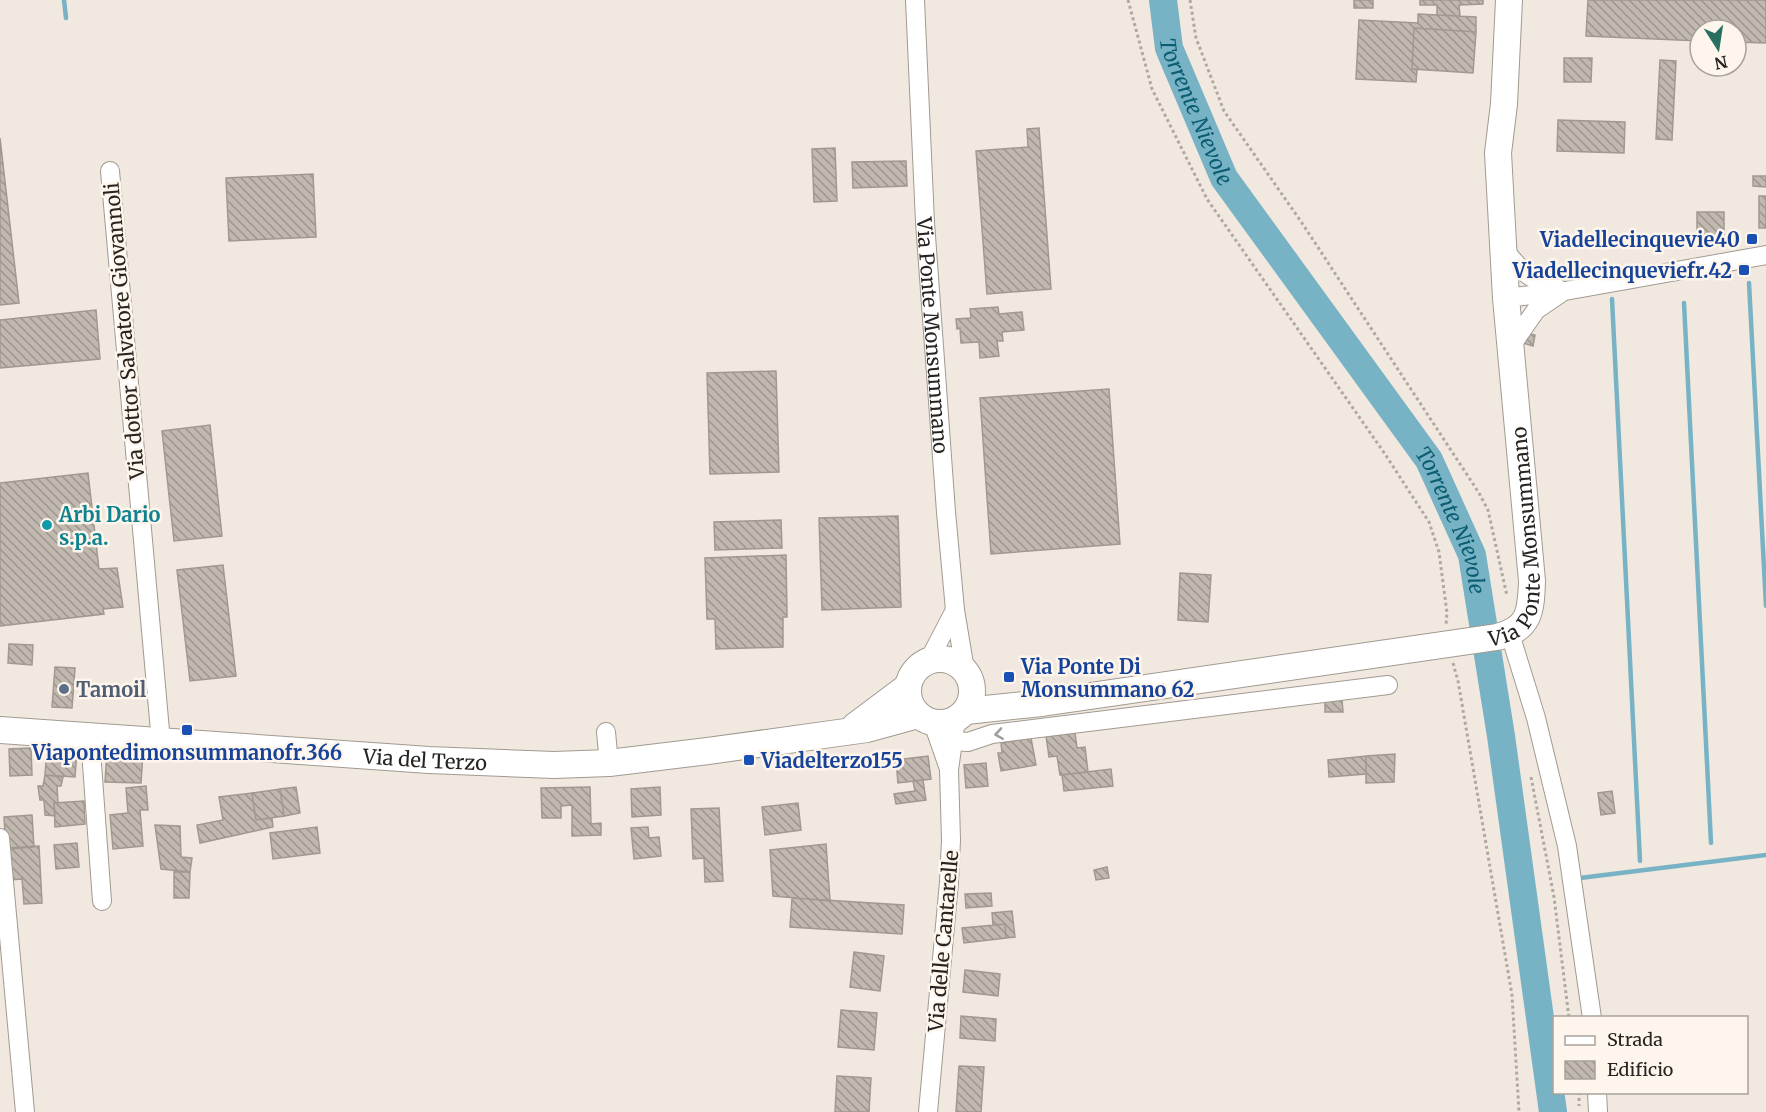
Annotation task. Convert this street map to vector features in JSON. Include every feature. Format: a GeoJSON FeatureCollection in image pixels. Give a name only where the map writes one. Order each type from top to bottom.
{"type":"FeatureCollection","features":[{"type":"Feature","properties":{"kind":"street","name":"Via Ponte Monsummano"},"geometry":{"type":"LineString","coordinates":[[915,0],[925,222],[946,512],[956,610],[969,677]]}},
{"type":"Feature","properties":{"kind":"street","name":"Via Ponte Monsummano"},"geometry":{"type":"LineString","coordinates":[[945,722],[1040,711],[1503,635],[1520,628],[1529,614],[1532,581],[1506,298],[1498,153],[1504,104],[1509,0]]}},
{"type":"Feature","properties":{"kind":"street","name":"Via dottor Salvatore Giovannoli"},"geometry":{"type":"LineString","coordinates":[[110,171],[161,742]]}},
{"type":"Feature","properties":{"kind":"street"},"geometry":{"type":"LineString","coordinates":[[1503,248],[1516,264],[1537,282],[1565,291]]}},
{"type":"Feature","properties":{"kind":"street"},"geometry":{"type":"LineString","coordinates":[[1506,298],[1565,291],[1766,255]]}},
{"type":"Feature","properties":{"kind":"street"},"geometry":{"type":"LineString","coordinates":[[1511,346],[1536,310],[1565,291]]}},
{"type":"Feature","properties":{"kind":"street"},"geometry":{"type":"LineString","coordinates":[[848,731],[907,687],[916,669],[929,660],[956,610]]}},
{"type":"Feature","properties":{"kind":"street"},"geometry":{"type":"LineString","coordinates":[[1503,635],[1536,718],[1568,846],[1592,1016]]}},
{"type":"Feature","properties":{"kind":"street"},"geometry":{"type":"LineString","coordinates":[[929,660],[945,659],[958,664],[969,677],[1012,700],[1040,711],[1388,685]]}},
{"type":"Feature","properties":{"kind":"street"},"geometry":{"type":"LineString","coordinates":[[907,687],[909,700],[945,722],[972,698],[969,677]]}},
{"type":"Feature","properties":{"kind":"street","name":"Via del Terzo"},"geometry":{"type":"LineString","coordinates":[[0,730],[440,760],[554,765],[609,763],[876,727],[945,722]]}},
{"type":"Feature","properties":{"kind":"street","name":"Via delle Cantarelle"},"geometry":{"type":"LineString","coordinates":[[945,722],[949,770]]}},
{"type":"Feature","properties":{"kind":"street","name":"Via delle Cantarelle"},"geometry":{"type":"LineString","coordinates":[[928,1112],[950,872],[949,770],[945,722]]}},
{"type":"Feature","properties":{"kind":"street"},"geometry":{"type":"LineString","coordinates":[[606,732],[609,763]]}},
{"type":"Feature","properties":{"kind":"street"},"geometry":{"type":"LineString","coordinates":[[90,737],[102,901]]}},
{"type":"Feature","properties":{"kind":"street"},"geometry":{"type":"LineString","coordinates":[[0,838],[25,1112]]}},
{"type":"Feature","properties":{"kind":"street"},"geometry":{"type":"LineString","coordinates":[[1596,1094],[1598,1112]]}},
{"type":"Feature","properties":{"kind":"path"},"geometry":{"type":"LineString","coordinates":[[1128,0],[1152,89],[1207,199],[1385,454],[1429,522],[1439,552],[1449,644],[1458,681],[1512,995],[1519,1112]]}},
{"type":"Feature","properties":{"kind":"path"},"geometry":{"type":"LineString","coordinates":[[1190,0],[1196,38],[1224,111],[1308,232],[1479,493],[1488,510],[1507,596]]}},
{"type":"Feature","properties":{"kind":"path"},"geometry":{"type":"LineString","coordinates":[[1530,769],[1554,897],[1569,1016]]}},
{"type":"Feature","properties":{"kind":"path"},"geometry":{"type":"LineString","coordinates":[[1579,1094],[1580,1112]]}},
{"type":"Feature","properties":{"kind":"building"},"geometry":{"type":"Polygon","coordinates":[[[1354,0],[1373,0],[1373,8],[1354,8],[1354,0]]]}},
{"type":"Feature","properties":{"kind":"building"},"geometry":{"type":"Polygon","coordinates":[[[1420,0],[1483,0],[1483,4],[1459,5],[1460,16],[1437,15],[1437,5],[1420,5],[1420,0]]]}},
{"type":"Feature","properties":{"kind":"building"},"geometry":{"type":"Polygon","coordinates":[[[1588,0],[1766,0],[1766,43],[1748,42],[1748,18],[1688,18],[1688,40],[1586,36],[1588,0]]]}},
{"type":"Feature","properties":{"kind":"building"},"geometry":{"type":"Polygon","coordinates":[[[1418,14],[1476,17],[1476,32],[1414,28],[1412,69],[1417,70],[1416,82],[1356,79],[1359,20],[1418,23],[1418,14]]]}},
{"type":"Feature","properties":{"kind":"building"},"geometry":{"type":"Polygon","coordinates":[[[1414,28],[1476,32],[1473,73],[1412,69],[1414,28]]]}},
{"type":"Feature","properties":{"kind":"building"},"geometry":{"type":"Polygon","coordinates":[[[1564,58],[1592,58],[1591,82],[1564,82],[1564,58]]]}},
{"type":"Feature","properties":{"kind":"building"},"geometry":{"type":"Polygon","coordinates":[[[1660,60],[1676,61],[1672,140],[1656,139],[1660,60]]]}},
{"type":"Feature","properties":{"kind":"building"},"geometry":{"type":"Polygon","coordinates":[[[1558,120],[1625,122],[1624,153],[1557,151],[1558,120]]]}},
{"type":"Feature","properties":{"kind":"building"},"geometry":{"type":"Polygon","coordinates":[[[1039,128],[1051,289],[987,294],[976,151],[1028,147],[1027,129],[1039,128]]]}},
{"type":"Feature","properties":{"kind":"building"},"geometry":{"type":"Polygon","coordinates":[[[0,138],[19,303],[0,305],[0,138]]]}},
{"type":"Feature","properties":{"kind":"building"},"geometry":{"type":"Polygon","coordinates":[[[835,148],[837,201],[814,202],[812,149],[835,148]]]}},
{"type":"Feature","properties":{"kind":"building"},"geometry":{"type":"Polygon","coordinates":[[[906,161],[907,186],[853,188],[852,162],[906,161]]]}},
{"type":"Feature","properties":{"kind":"building"},"geometry":{"type":"Polygon","coordinates":[[[313,174],[316,237],[229,241],[226,178],[313,174]]]}},
{"type":"Feature","properties":{"kind":"building"},"geometry":{"type":"Polygon","coordinates":[[[1753,176],[1766,176],[1766,187],[1753,186],[1753,176]]]}},
{"type":"Feature","properties":{"kind":"building"},"geometry":{"type":"Polygon","coordinates":[[[1759,196],[1766,196],[1766,228],[1759,228],[1759,196]]]}},
{"type":"Feature","properties":{"kind":"building"},"geometry":{"type":"Polygon","coordinates":[[[1697,212],[1724,212],[1724,237],[1697,236],[1697,212]]]}},
{"type":"Feature","properties":{"kind":"building"},"geometry":{"type":"Polygon","coordinates":[[[998,307],[999,314],[1022,312],[1024,330],[1002,332],[1003,341],[997,341],[999,356],[980,358],[979,342],[961,343],[960,328],[957,329],[956,319],[971,318],[970,309],[998,307]]]}},
{"type":"Feature","properties":{"kind":"building"},"geometry":{"type":"Polygon","coordinates":[[[96,310],[100,359],[0,368],[0,320],[96,310]]]}},
{"type":"Feature","properties":{"kind":"building"},"geometry":{"type":"Polygon","coordinates":[[[1526,333],[1535,335],[1533,346],[1523,343],[1526,333]]]}},
{"type":"Feature","properties":{"kind":"building"},"geometry":{"type":"Polygon","coordinates":[[[776,371],[779,472],[710,474],[707,373],[776,371]]]}},
{"type":"Feature","properties":{"kind":"building"},"geometry":{"type":"Polygon","coordinates":[[[1109,389],[1120,544],[991,554],[980,398],[1109,389]]]}},
{"type":"Feature","properties":{"kind":"building"},"geometry":{"type":"Polygon","coordinates":[[[210,425],[222,536],[174,541],[162,431],[210,425]]]}},
{"type":"Feature","properties":{"kind":"building","name":"Arbi Dario s.p.a."},"geometry":{"type":"Polygon","coordinates":[[[88,473],[99,569],[117,568],[123,607],[103,609],[104,614],[0,626],[0,483],[88,473]]]}},
{"type":"Feature","properties":{"kind":"building"},"geometry":{"type":"Polygon","coordinates":[[[898,516],[901,607],[822,610],[819,518],[898,516]]]}},
{"type":"Feature","properties":{"kind":"building"},"geometry":{"type":"Polygon","coordinates":[[[781,520],[782,548],[715,550],[714,522],[781,520]]]}},
{"type":"Feature","properties":{"kind":"building"},"geometry":{"type":"Polygon","coordinates":[[[786,555],[787,617],[783,617],[783,647],[716,649],[715,619],[707,619],[705,558],[786,555]]]}},
{"type":"Feature","properties":{"kind":"building"},"geometry":{"type":"Polygon","coordinates":[[[223,565],[236,676],[190,681],[177,570],[223,565]]]}},
{"type":"Feature","properties":{"kind":"building"},"geometry":{"type":"Polygon","coordinates":[[[1180,573],[1211,575],[1208,622],[1178,620],[1180,573]]]}},
{"type":"Feature","properties":{"kind":"building"},"geometry":{"type":"Polygon","coordinates":[[[9,644],[33,645],[32,665],[8,663],[9,644]]]}},
{"type":"Feature","properties":{"kind":"building"},"geometry":{"type":"Polygon","coordinates":[[[55,667],[75,668],[72,708],[52,707],[55,667]]]}},
{"type":"Feature","properties":{"kind":"building"},"geometry":{"type":"Polygon","coordinates":[[[1342,700],[1343,712],[1325,712],[1325,701],[1342,700]]]}},
{"type":"Feature","properties":{"kind":"building"},"geometry":{"type":"Polygon","coordinates":[[[1075,733],[1077,748],[1085,747],[1088,772],[1060,775],[1057,756],[1049,757],[1046,736],[1075,733]]]}},
{"type":"Feature","properties":{"kind":"building"},"geometry":{"type":"Polygon","coordinates":[[[1031,738],[1036,765],[1001,771],[998,753],[1002,753],[1001,743],[1031,738]]]}},
{"type":"Feature","properties":{"kind":"building"},"geometry":{"type":"Polygon","coordinates":[[[31,748],[32,775],[10,776],[9,749],[31,748]]]}},
{"type":"Feature","properties":{"kind":"building"},"geometry":{"type":"Polygon","coordinates":[[[47,749],[77,751],[75,777],[45,775],[47,749]]]}},
{"type":"Feature","properties":{"kind":"building"},"geometry":{"type":"Polygon","coordinates":[[[107,751],[143,753],[141,783],[105,782],[107,751]]]}},
{"type":"Feature","properties":{"kind":"building"},"geometry":{"type":"Polygon","coordinates":[[[1395,754],[1394,782],[1366,783],[1366,756],[1395,754]]]}},
{"type":"Feature","properties":{"kind":"building"},"geometry":{"type":"Polygon","coordinates":[[[928,756],[931,779],[898,783],[896,760],[928,756]]]}},
{"type":"Feature","properties":{"kind":"building"},"geometry":{"type":"Polygon","coordinates":[[[1366,756],[1366,774],[1329,777],[1328,760],[1366,756]]]}},
{"type":"Feature","properties":{"kind":"building"},"geometry":{"type":"Polygon","coordinates":[[[986,763],[988,786],[966,788],[964,765],[986,763]]]}},
{"type":"Feature","properties":{"kind":"building"},"geometry":{"type":"Polygon","coordinates":[[[1111,769],[1113,786],[1064,791],[1062,775],[1111,769]]]}},
{"type":"Feature","properties":{"kind":"building"},"geometry":{"type":"Polygon","coordinates":[[[45,775],[63,777],[61,786],[57,786],[58,803],[54,803],[55,816],[45,815],[44,800],[40,800],[38,786],[43,786],[45,775]]]}},
{"type":"Feature","properties":{"kind":"building"},"geometry":{"type":"Polygon","coordinates":[[[923,780],[926,800],[896,804],[894,794],[915,791],[913,781],[923,780]]]}},
{"type":"Feature","properties":{"kind":"building"},"geometry":{"type":"Polygon","coordinates":[[[146,786],[148,810],[140,810],[143,846],[113,849],[110,815],[128,813],[126,788],[146,786]]]}},
{"type":"Feature","properties":{"kind":"building"},"geometry":{"type":"Polygon","coordinates":[[[296,787],[300,813],[284,816],[280,789],[296,787]]]}},
{"type":"Feature","properties":{"kind":"building"},"geometry":{"type":"Polygon","coordinates":[[[590,787],[591,824],[601,823],[601,835],[572,836],[572,805],[561,806],[561,818],[542,818],[541,788],[590,787]]]}},
{"type":"Feature","properties":{"kind":"building"},"geometry":{"type":"Polygon","coordinates":[[[660,787],[661,815],[632,817],[631,789],[660,787]]]}},
{"type":"Feature","properties":{"kind":"building"},"geometry":{"type":"Polygon","coordinates":[[[280,789],[284,816],[256,820],[252,793],[280,789]]]}},
{"type":"Feature","properties":{"kind":"building"},"geometry":{"type":"Polygon","coordinates":[[[1612,791],[1615,813],[1601,815],[1598,793],[1612,791]]]}},
{"type":"Feature","properties":{"kind":"building"},"geometry":{"type":"Polygon","coordinates":[[[252,793],[256,820],[272,818],[273,827],[200,843],[197,825],[223,820],[219,797],[252,793]]]}},
{"type":"Feature","properties":{"kind":"building"},"geometry":{"type":"Polygon","coordinates":[[[84,801],[85,824],[55,827],[54,803],[84,801]]]}},
{"type":"Feature","properties":{"kind":"building"},"geometry":{"type":"Polygon","coordinates":[[[798,803],[801,830],[765,835],[762,807],[798,803]]]}},
{"type":"Feature","properties":{"kind":"building"},"geometry":{"type":"Polygon","coordinates":[[[719,808],[723,881],[705,882],[704,858],[693,859],[691,809],[719,808]]]}},
{"type":"Feature","properties":{"kind":"building"},"geometry":{"type":"Polygon","coordinates":[[[32,815],[34,847],[6,849],[4,817],[32,815]]]}},
{"type":"Feature","properties":{"kind":"building"},"geometry":{"type":"Polygon","coordinates":[[[155,825],[180,826],[181,857],[192,858],[190,872],[161,869],[155,825]]]}},
{"type":"Feature","properties":{"kind":"building"},"geometry":{"type":"Polygon","coordinates":[[[317,827],[320,853],[273,859],[270,833],[317,827]]]}},
{"type":"Feature","properties":{"kind":"building"},"geometry":{"type":"Polygon","coordinates":[[[648,827],[649,838],[659,837],[661,856],[634,859],[631,828],[648,827]]]}},
{"type":"Feature","properties":{"kind":"building"},"geometry":{"type":"Polygon","coordinates":[[[77,843],[79,867],[56,869],[54,845],[77,843]]]}},
{"type":"Feature","properties":{"kind":"building"},"geometry":{"type":"Polygon","coordinates":[[[826,844],[830,901],[773,896],[770,850],[826,844]]]}},
{"type":"Feature","properties":{"kind":"building"},"geometry":{"type":"Polygon","coordinates":[[[39,846],[42,903],[24,904],[22,879],[11,880],[9,848],[39,846]]]}},
{"type":"Feature","properties":{"kind":"building"},"geometry":{"type":"Polygon","coordinates":[[[1107,867],[1109,878],[1096,880],[1094,870],[1107,867]]]}},
{"type":"Feature","properties":{"kind":"building"},"geometry":{"type":"Polygon","coordinates":[[[174,872],[190,872],[189,898],[174,898],[174,872]]]}},
{"type":"Feature","properties":{"kind":"building"},"geometry":{"type":"Polygon","coordinates":[[[991,893],[992,906],[966,908],[965,894],[991,893]]]}},
{"type":"Feature","properties":{"kind":"building"},"geometry":{"type":"Polygon","coordinates":[[[792,898],[904,905],[902,934],[790,927],[792,898]]]}},
{"type":"Feature","properties":{"kind":"building"},"geometry":{"type":"Polygon","coordinates":[[[1012,911],[1015,937],[1006,938],[1005,924],[993,925],[992,913],[1012,911]]]}},
{"type":"Feature","properties":{"kind":"building"},"geometry":{"type":"Polygon","coordinates":[[[1005,924],[1006,938],[964,943],[962,928],[1005,924]]]}},
{"type":"Feature","properties":{"kind":"building"},"geometry":{"type":"Polygon","coordinates":[[[854,952],[884,956],[880,991],[850,987],[854,952]]]}},
{"type":"Feature","properties":{"kind":"building"},"geometry":{"type":"Polygon","coordinates":[[[965,970],[1000,974],[998,996],[963,992],[965,970]]]}},
{"type":"Feature","properties":{"kind":"building"},"geometry":{"type":"Polygon","coordinates":[[[841,1010],[877,1013],[874,1050],[838,1047],[841,1010]]]}},
{"type":"Feature","properties":{"kind":"building"},"geometry":{"type":"Polygon","coordinates":[[[961,1016],[996,1019],[995,1041],[960,1038],[961,1016]]]}},
{"type":"Feature","properties":{"kind":"building"},"geometry":{"type":"Polygon","coordinates":[[[959,1066],[984,1067],[981,1112],[956,1112],[959,1066]]]}},
{"type":"Feature","properties":{"kind":"building"},"geometry":{"type":"Polygon","coordinates":[[[837,1076],[871,1078],[869,1112],[835,1112],[837,1076]]]}},
{"type":"Feature","properties":{"kind":"waterway"},"geometry":{"type":"LineString","coordinates":[[64,0],[66,18]]}},
{"type":"Feature","properties":{"kind":"waterway","name":"Torrente Nievole"},"geometry":{"type":"LineString","coordinates":[[1163,0],[1169,48],[1224,178],[1429,460],[1472,555],[1501,736],[1553,1112]]}},
{"type":"Feature","properties":{"kind":"waterway"},"geometry":{"type":"LineString","coordinates":[[1749,283],[1766,606]]}},
{"type":"Feature","properties":{"kind":"waterway"},"geometry":{"type":"LineString","coordinates":[[1612,299],[1640,861]]}},
{"type":"Feature","properties":{"kind":"waterway"},"geometry":{"type":"LineString","coordinates":[[1684,303],[1711,843]]}},
{"type":"Feature","properties":{"kind":"waterway"},"geometry":{"type":"LineString","coordinates":[[1580,878],[1766,855]]}},
{"type":"Feature","properties":{"kind":"place","name":"Viadellecinquevie40"},"geometry":{"type":"Point","coordinates":[1752,239]}},
{"type":"Feature","properties":{"kind":"place","name":"Viadellecinqueviefr.42"},"geometry":{"type":"Point","coordinates":[1744,270]}},
{"type":"Feature","properties":{"kind":"place","name":"Arbi Dario s.p.a."},"geometry":{"type":"Point","coordinates":[47,525]}},
{"type":"Feature","properties":{"kind":"place","name":"Via Ponte Di Monsummano 62"},"geometry":{"type":"Point","coordinates":[1009,677]}},
{"type":"Feature","properties":{"kind":"place","name":"Tamoil"},"geometry":{"type":"Point","coordinates":[64,689]}},
{"type":"Feature","properties":{"kind":"place","name":"Viapontedimonsummanofr.366"},"geometry":{"type":"Point","coordinates":[187,730]}},
{"type":"Feature","properties":{"kind":"place","name":"Viadelterzo155"},"geometry":{"type":"Point","coordinates":[749,760]}}]}
